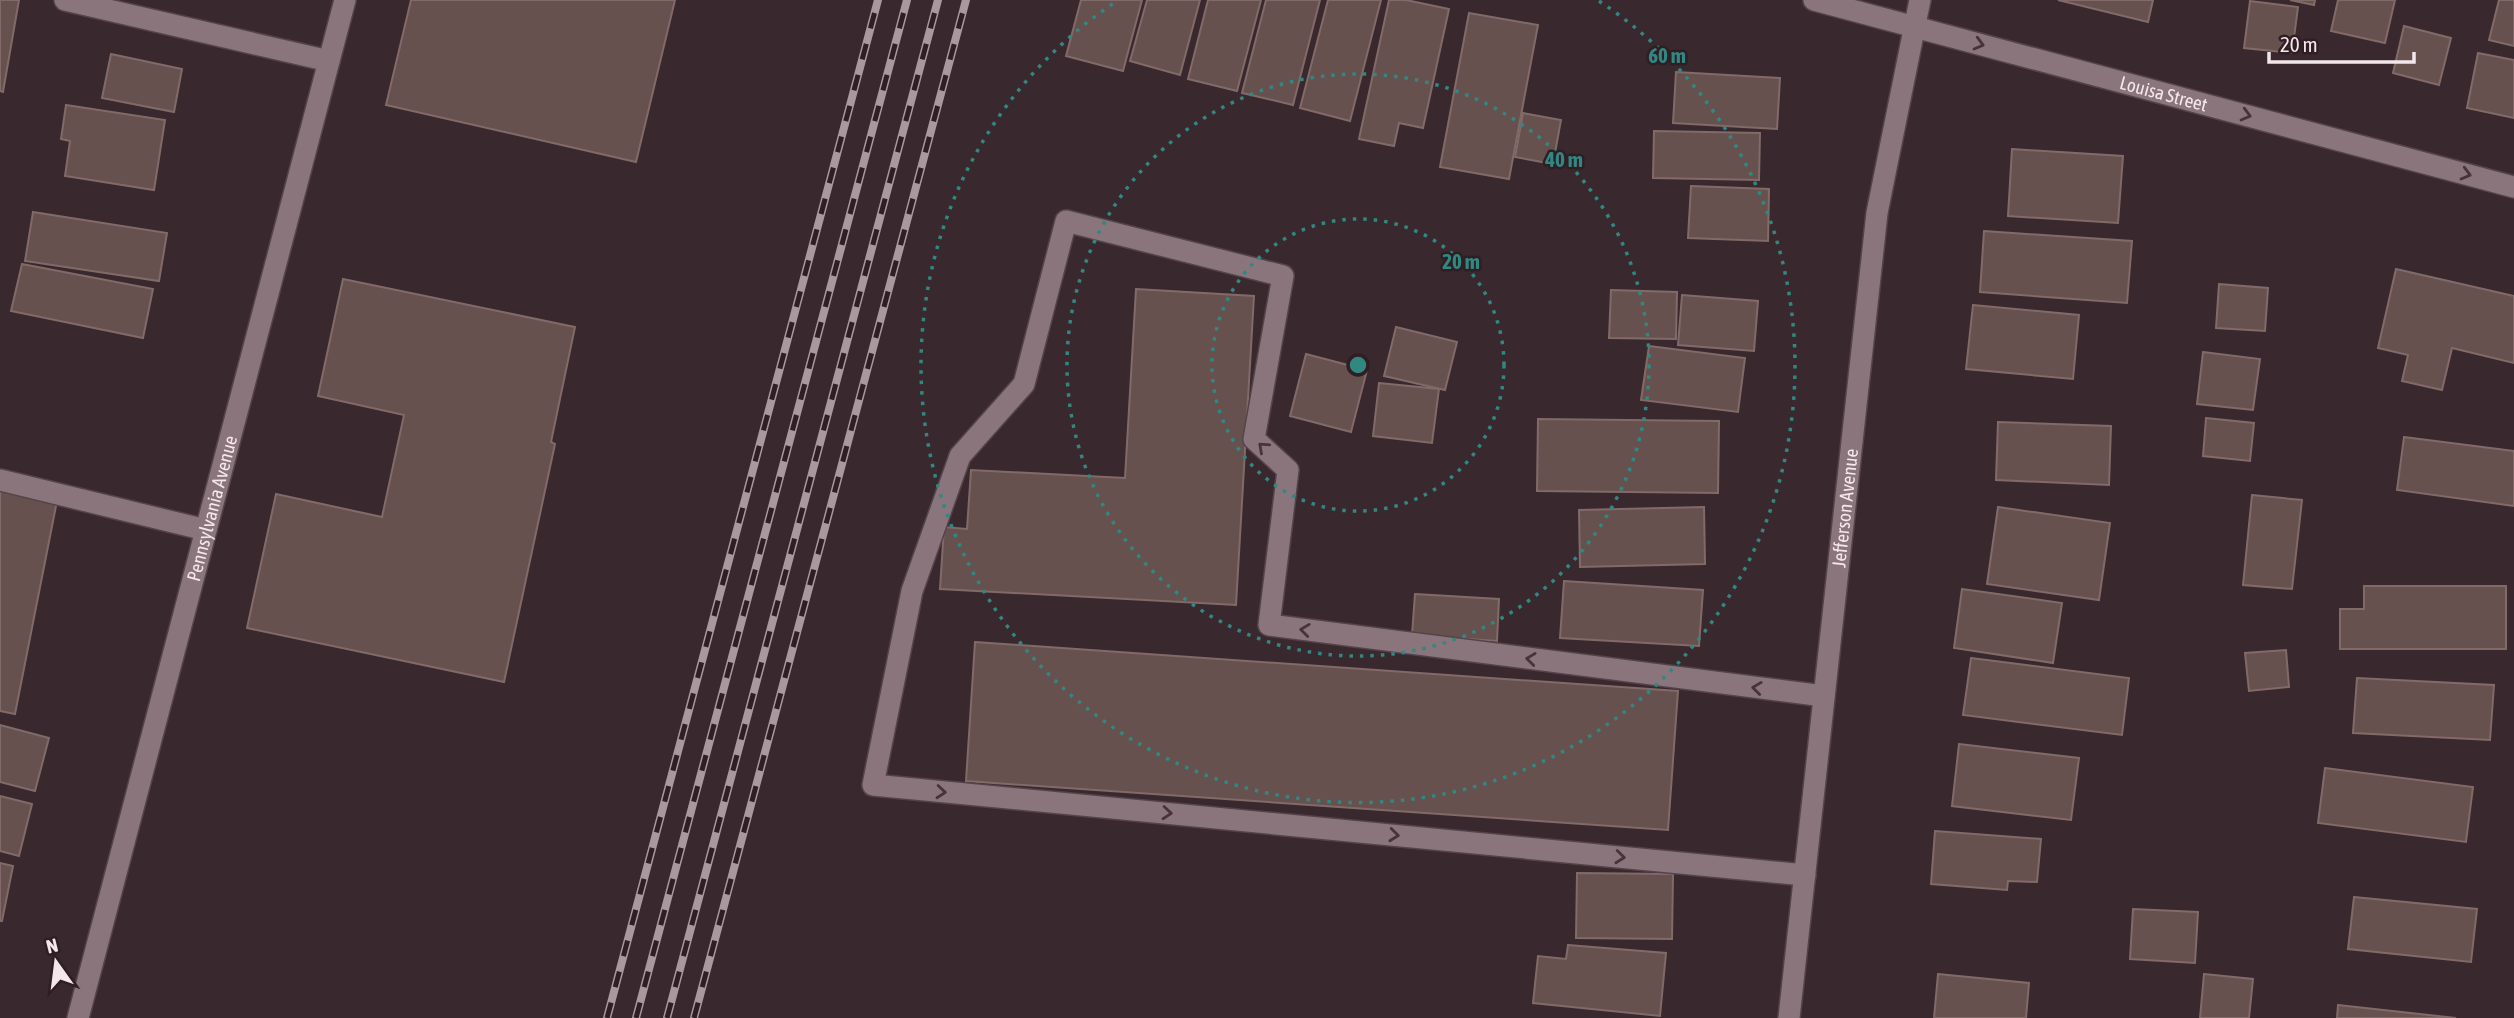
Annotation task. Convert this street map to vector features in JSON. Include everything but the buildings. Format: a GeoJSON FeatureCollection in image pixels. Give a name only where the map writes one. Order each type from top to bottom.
{"type":"FeatureCollection","features":[{"type":"Feature","properties":{"kind":"street"},"geometry":{"type":"LineString","coordinates":[[65,0],[329,61]]}},
{"type":"Feature","properties":{"kind":"street","name":"Pennsylvania Avenue"},"geometry":{"type":"LineString","coordinates":[[78,1018],[345,0]]}},
{"type":"Feature","properties":{"kind":"street","name":"Louisa Street"},"geometry":{"type":"LineString","coordinates":[[1814,0],[2514,187]]}},
{"type":"Feature","properties":{"kind":"street","name":"Jefferson Avenue"},"geometry":{"type":"LineString","coordinates":[[1789,1018],[1877,213],[1920,0]]}},
{"type":"Feature","properties":{"kind":"street"},"geometry":{"type":"LineString","coordinates":[[1805,875],[873,785],[912,591],[960,456],[1024,384],[1066,221],[1283,276],[1254,439],[1288,470],[1269,625],[1824,696]]}},
{"type":"Feature","properties":{"kind":"street"},"geometry":{"type":"LineString","coordinates":[[0,480],[206,530]]}},
{"type":"Feature","properties":{"kind":"railway"},"geometry":{"type":"LineString","coordinates":[[607,1018],[878,0]]}},
{"type":"Feature","properties":{"kind":"railway"},"geometry":{"type":"LineString","coordinates":[[636,1018],[907,0]]}},
{"type":"Feature","properties":{"kind":"railway"},"geometry":{"type":"LineString","coordinates":[[667,1018],[938,0]]}},
{"type":"Feature","properties":{"kind":"railway"},"geometry":{"type":"LineString","coordinates":[[694,1018],[966,0]]}}]}
